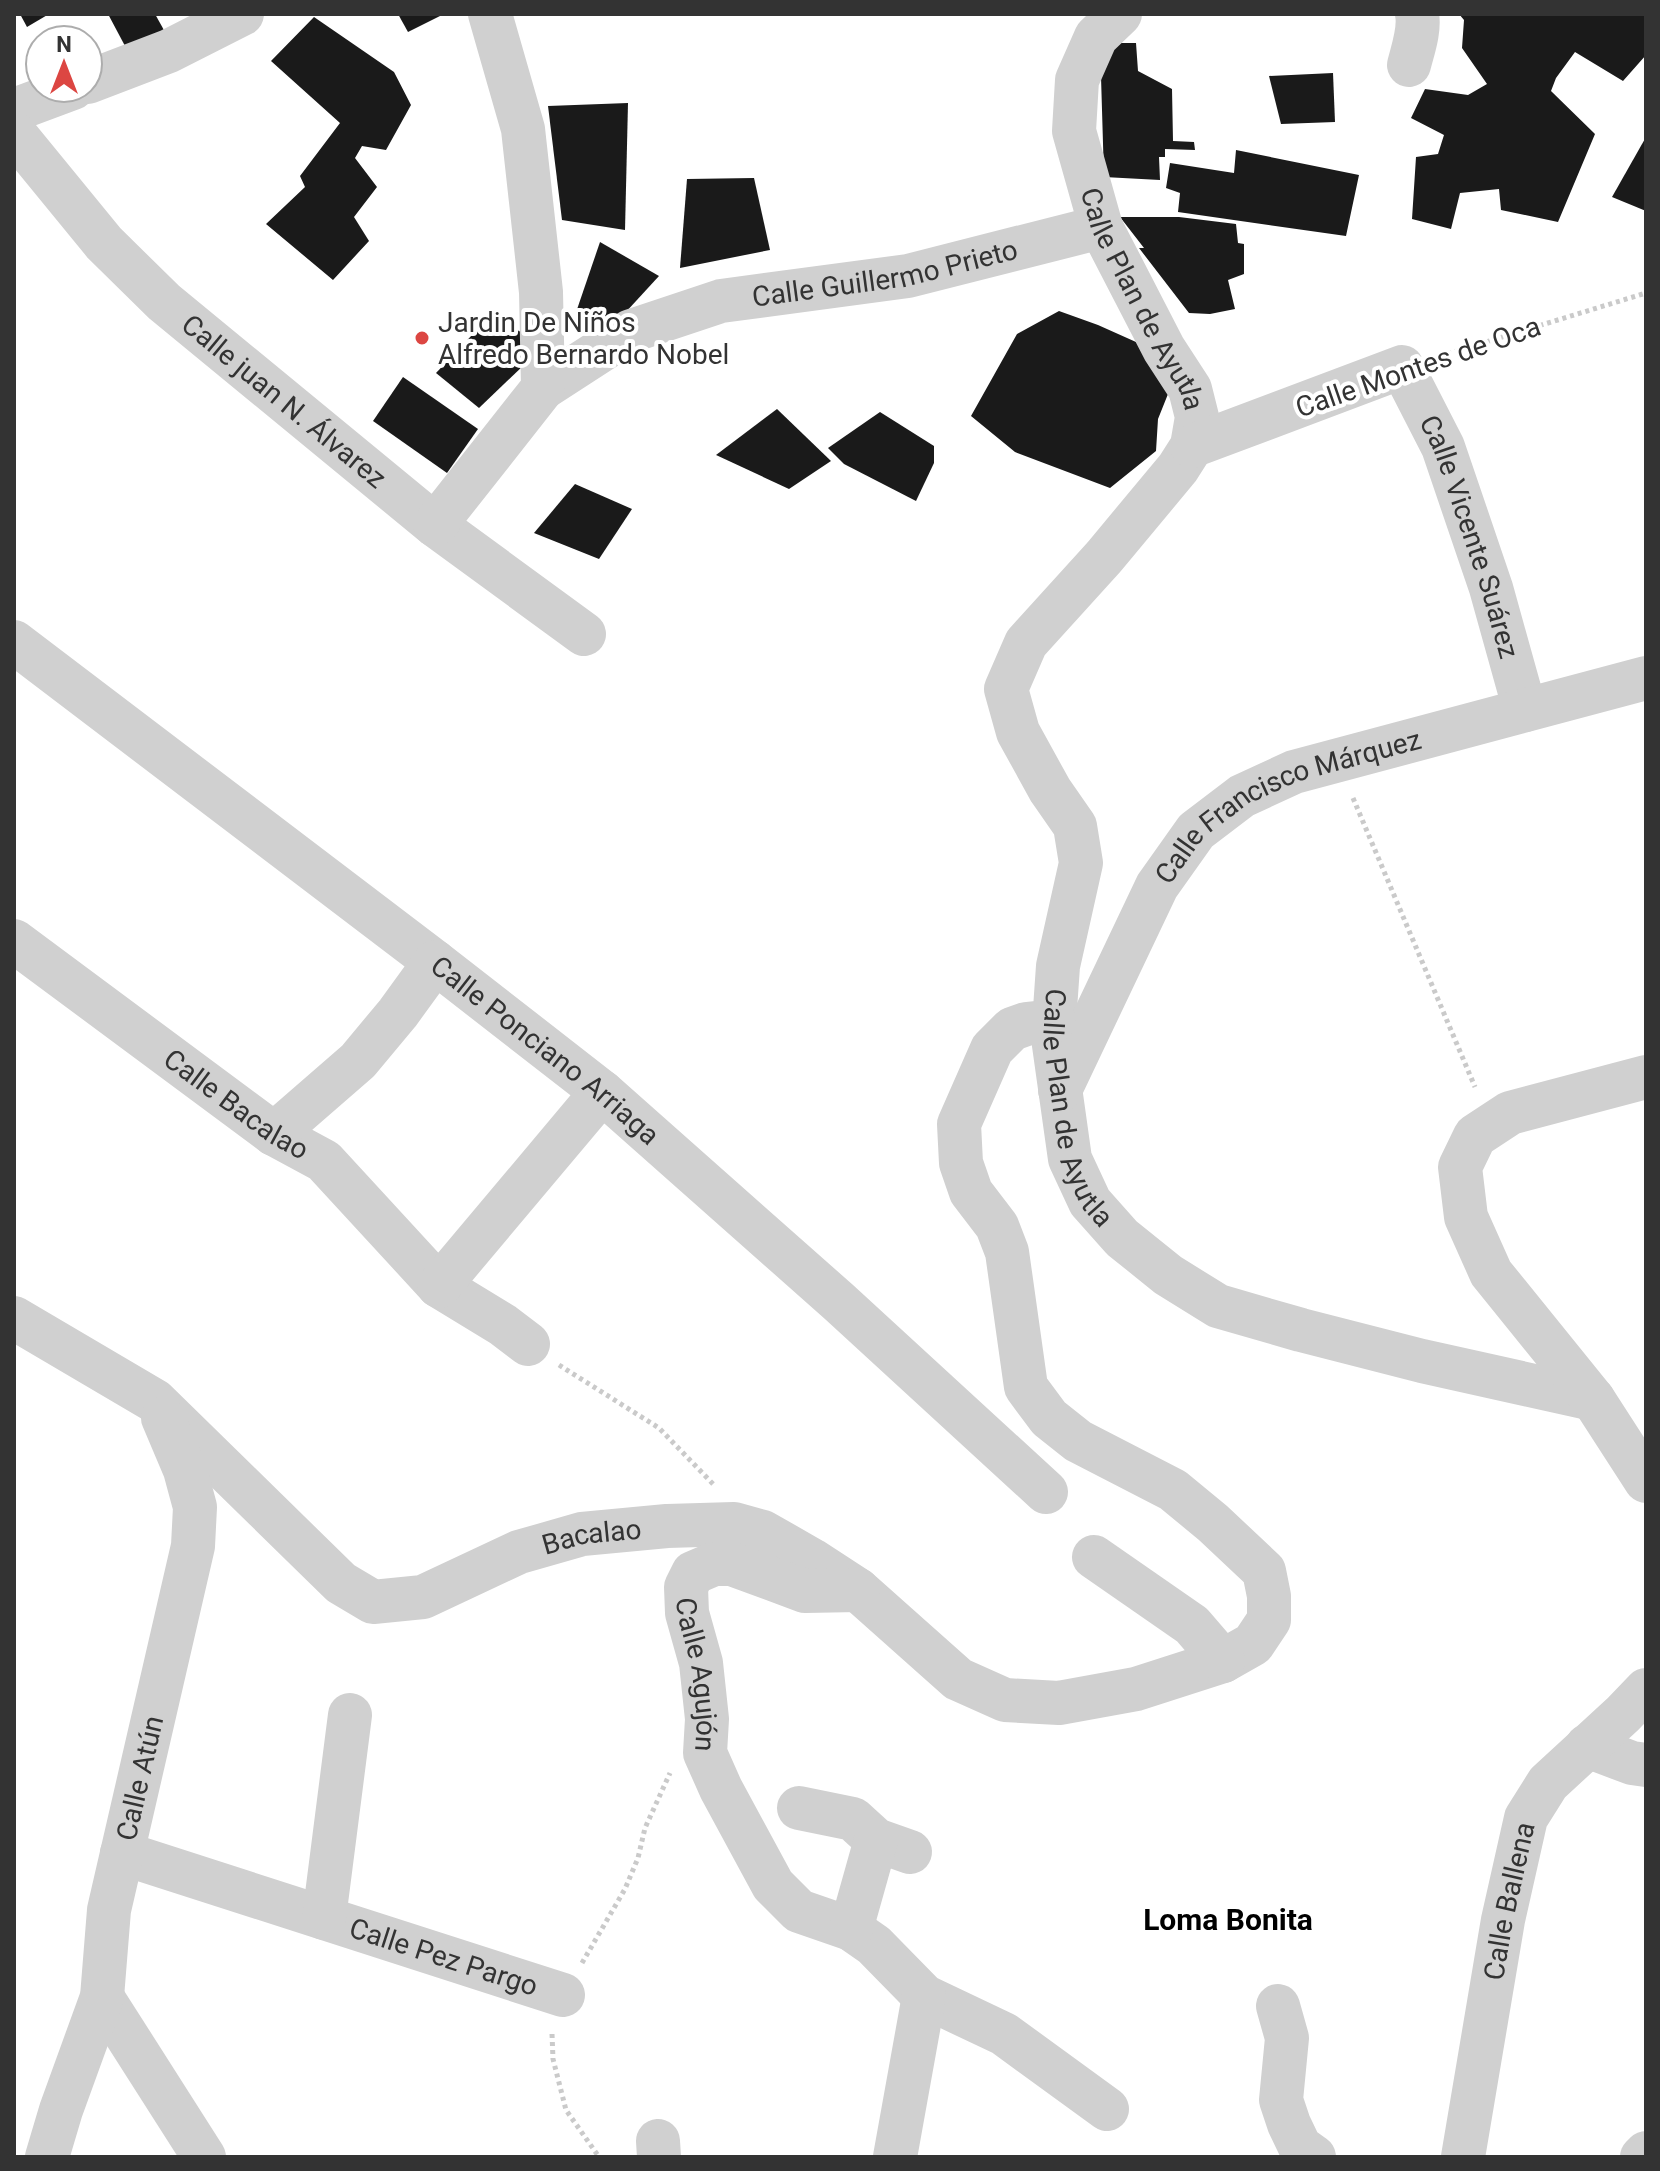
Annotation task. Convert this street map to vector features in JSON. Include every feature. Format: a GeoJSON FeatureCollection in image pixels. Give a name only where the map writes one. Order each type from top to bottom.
{"type":"FeatureCollection","features":[{"type":"Feature","properties":{"kind":"street"},"geometry":{"type":"LineString","coordinates":[[104,76],[169,51],[242,14]]}},
{"type":"Feature","properties":{"kind":"street"},"geometry":{"type":"LineString","coordinates":[[490,14],[523,129],[541,292],[543,388]]}},
{"type":"Feature","properties":{"kind":"street","name":"Calle Plan de Ayutla"},"geometry":{"type":"LineString","coordinates":[[1120,14],[1096,37],[1077,80],[1074,131],[1101,227],[1164,349],[1190,389],[1197,417],[1192,446],[1178,468],[1104,557],[1026,643],[1006,689],[1018,732],[1050,790],[1075,826],[1081,863],[1058,966],[1053,1038],[1070,1159],[1090,1202],[1122,1238],[1168,1275],[1218,1306],[1422,1361],[1593,1399]]}},
{"type":"Feature","properties":{"kind":"street"},"geometry":{"type":"LineString","coordinates":[[1409,65],[1416,39],[1417,14]]}},
{"type":"Feature","properties":{"kind":"street","name":"Calle juan N. Álvarez"},"geometry":{"type":"LineString","coordinates":[[14,133],[104,243],[164,302],[435,525],[584,634]]}},
{"type":"Feature","properties":{"kind":"street","name":"Calle Guillermo Prieto"},"geometry":{"type":"LineString","coordinates":[[435,525],[543,388],[631,331],[721,301],[908,276],[1101,227]]}},
{"type":"Feature","properties":{"kind":"street","name":"Calle Montes de Oca"},"geometry":{"type":"LineString","coordinates":[[1192,446],[1402,367]]}},
{"type":"Feature","properties":{"kind":"street","name":"Calle Vicente Suárez"},"geometry":{"type":"LineString","coordinates":[[1402,367],[1443,447],[1491,588],[1525,710]]}},
{"type":"Feature","properties":{"kind":"street","name":"Calle Ponciano Arriaga"},"geometry":{"type":"LineString","coordinates":[[20,659],[435,962],[602,1092],[839,1302],[1046,1492]]}},
{"type":"Feature","properties":{"kind":"street","name":"Calle Francisco Márquez"},"geometry":{"type":"LineString","coordinates":[[1060,1090],[1157,886],[1196,831],[1242,796],[1294,772],[1646,678]]}},
{"type":"Feature","properties":{"kind":"street","name":"Calle Bacalao"},"geometry":{"type":"LineString","coordinates":[[14,941],[274,1134],[324,1161],[439,1286],[528,1344]]}},
{"type":"Feature","properties":{"kind":"street"},"geometry":{"type":"LineString","coordinates":[[274,1134],[358,1061],[435,962]]}},
{"type":"Feature","properties":{"kind":"street"},"geometry":{"type":"LineString","coordinates":[[1054,1021],[1012,1029],[992,1049],[959,1124],[961,1163],[971,1192],[997,1226],[1007,1252],[1026,1387],[1049,1418],[1078,1441],[1173,1490],[1264,1571],[1269,1596],[1269,1620],[1253,1644],[1223,1661],[1192,1625],[1094,1557]]}},
{"type":"Feature","properties":{"kind":"street"},"geometry":{"type":"LineString","coordinates":[[1646,1077],[1510,1113],[1475,1136],[1460,1167],[1466,1217],[1491,1273],[1593,1399],[1646,1481]]}},
{"type":"Feature","properties":{"kind":"street"},"geometry":{"type":"LineString","coordinates":[[439,1286],[602,1092]]}},
{"type":"Feature","properties":{"kind":"street","name":"Bacalao"},"geometry":{"type":"LineString","coordinates":[[15,1322],[155,1401],[341,1583],[373,1602],[423,1597],[519,1552],[582,1534],[667,1526],[734,1524],[763,1532],[812,1560],[858,1590],[958,1679],[1005,1700],[1059,1703],[1121,1692],[1223,1661]]}},
{"type":"Feature","properties":{"kind":"street","name":"Calle Atún"},"geometry":{"type":"LineString","coordinates":[[47,2157],[102,1997],[109,1910],[193,1546],[195,1507],[185,1470],[155,1401]]}},
{"type":"Feature","properties":{"kind":"street","name":"Calle Agujón"},"geometry":{"type":"LineString","coordinates":[[858,1590],[805,1591],[732,1564],[714,1564],[693,1573],[686,1587],[687,1613],[701,1663],[707,1719],[705,1753],[773,1885],[799,1911],[851,1929],[874,1945],[924,1996]]}},
{"type":"Feature","properties":{"kind":"street","name":"Calle Ballena"},"geometry":{"type":"LineString","coordinates":[[1463,2157],[1503,1920],[1526,1818],[1548,1783],[1646,1690]]}},
{"type":"Feature","properties":{"kind":"street","name":"Calle Pez Pargo"},"geometry":{"type":"LineString","coordinates":[[324,1918],[350,1715]]}},
{"type":"Feature","properties":{"kind":"street"},"geometry":{"type":"LineString","coordinates":[[1587,1746],[1646,1765]]}},
{"type":"Feature","properties":{"kind":"street"},"geometry":{"type":"LineString","coordinates":[[799,1808],[853,1819],[893,1846],[851,1929]]}},
{"type":"Feature","properties":{"kind":"street","name":"Calle Pez Pargo"},"geometry":{"type":"LineString","coordinates":[[122,1853],[563,1995]]}},
{"type":"Feature","properties":{"kind":"street"},"geometry":{"type":"LineString","coordinates":[[895,2157],[924,1996],[1004,2034],[1107,2109]]}},
{"type":"Feature","properties":{"kind":"street"},"geometry":{"type":"LineString","coordinates":[[102,1997],[204,2157]]}},
{"type":"Feature","properties":{"kind":"street"},"geometry":{"type":"LineString","coordinates":[[1278,2006],[1287,2038],[1281,2100],[1300,2147],[1314,2157]]}},
{"type":"Feature","properties":{"kind":"path","name":"Calle Montes de Oca"},"geometry":{"type":"LineString","coordinates":[[1402,367],[1646,293]]}},
{"type":"Feature","properties":{"kind":"path"},"geometry":{"type":"LineString","coordinates":[[1337,760],[1475,1087],[1475,1136]]}},
{"type":"Feature","properties":{"kind":"path"},"geometry":{"type":"LineString","coordinates":[[528,1344],[659,1428],[726,1498],[734,1524]]}},
{"type":"Feature","properties":{"kind":"path"},"geometry":{"type":"LineString","coordinates":[[599,2157],[566,2110],[553,2059],[552,2031],[563,1995],[625,1889],[638,1858],[645,1828],[678,1754],[707,1719]]}},
{"type":"Feature","properties":{"kind":"building"},"geometry":{"type":"Polygon","coordinates":[[[20,14],[49,14],[32,24],[25,24],[20,14]]]}},
{"type":"Feature","properties":{"kind":"building"},"geometry":{"type":"Polygon","coordinates":[[[108,14],[155,14],[170,41],[133,61],[108,14]]]}},
{"type":"Feature","properties":{"kind":"building"},"geometry":{"type":"Polygon","coordinates":[[[398,14],[444,14],[408,32],[398,14]]]}},
{"type":"Feature","properties":{"kind":"building"},"geometry":{"type":"Polygon","coordinates":[[[1459,14],[1646,14],[1646,55],[1623,81],[1575,52],[1556,78],[1551,91],[1595,134],[1558,222],[1501,210],[1499,189],[1460,193],[1451,229],[1412,219],[1416,157],[1438,154],[1444,135],[1411,118],[1425,89],[1468,95],[1487,84],[1462,48],[1464,20],[1459,14]]]}},
{"type":"Feature","properties":{"kind":"building"},"geometry":{"type":"Polygon","coordinates":[[[314,17],[394,72],[411,105],[386,150],[362,146],[355,158],[377,187],[354,217],[369,241],[333,280],[266,224],[305,187],[300,176],[340,123],[271,61],[314,17]]]}},
{"type":"Feature","properties":{"kind":"building"},"geometry":{"type":"Polygon","coordinates":[[[1100,43],[1136,43],[1138,71],[1172,89],[1173,141],[1194,142],[1195,150],[1165,149],[1165,157],[1159,157],[1160,180],[1104,177],[1100,43]]]}},
{"type":"Feature","properties":{"kind":"building"},"geometry":{"type":"Polygon","coordinates":[[[1333,73],[1335,122],[1281,124],[1269,76],[1333,73]]]}},
{"type":"Feature","properties":{"kind":"building"},"geometry":{"type":"Polygon","coordinates":[[[628,103],[625,230],[562,220],[548,106],[628,103]]]}},
{"type":"Feature","properties":{"kind":"building"},"geometry":{"type":"Polygon","coordinates":[[[1646,137],[1646,211],[1612,197],[1646,137]]]}},
{"type":"Feature","properties":{"kind":"building"},"geometry":{"type":"Polygon","coordinates":[[[1236,150],[1359,175],[1346,236],[1178,212],[1180,193],[1166,188],[1170,163],[1234,173],[1236,150]]]}},
{"type":"Feature","properties":{"kind":"building"},"geometry":{"type":"Polygon","coordinates":[[[754,178],[770,250],[680,268],[687,179],[754,178]]]}},
{"type":"Feature","properties":{"kind":"building"},"geometry":{"type":"Polygon","coordinates":[[[1120,217],[1179,217],[1236,224],[1238,243],[1244,244],[1244,274],[1228,280],[1235,309],[1210,314],[1189,313],[1139,248],[1144,248],[1120,217]]]}},
{"type":"Feature","properties":{"kind":"building"},"geometry":{"type":"Polygon","coordinates":[[[600,242],[659,276],[602,338],[571,327],[600,242]]]}},
{"type":"Feature","properties":{"kind":"building"},"geometry":{"type":"Polygon","coordinates":[[[1059,311],[1136,342],[1172,384],[1158,419],[1156,451],[1110,488],[1015,452],[971,416],[1017,334],[1059,311]]]}},
{"type":"Feature","properties":{"kind":"building"},"geometry":{"type":"Polygon","coordinates":[[[491,315],[526,335],[525,364],[479,408],[436,373],[491,315]]]}},
{"type":"Feature","properties":{"kind":"building"},"geometry":{"type":"Polygon","coordinates":[[[403,377],[478,429],[447,473],[373,421],[403,377]]]}},
{"type":"Feature","properties":{"kind":"building"},"geometry":{"type":"Polygon","coordinates":[[[777,409],[831,461],[789,489],[716,455],[777,409]]]}},
{"type":"Feature","properties":{"kind":"building"},"geometry":{"type":"Polygon","coordinates":[[[880,412],[934,446],[934,463],[916,501],[844,464],[828,448],[880,412]]]}},
{"type":"Feature","properties":{"kind":"building"},"geometry":{"type":"Polygon","coordinates":[[[575,484],[632,509],[599,559],[534,533],[575,484]]]}},
{"type":"Feature","properties":{"kind":"place","name":"Jardin De Niños Alfredo Bernardo Nobel"},"geometry":{"type":"Point","coordinates":[422,338]}},
{"type":"Feature","properties":{"kind":"district","name":"Loma Bonita"},"geometry":{"type":"Point","coordinates":[1228,1919]}}]}
